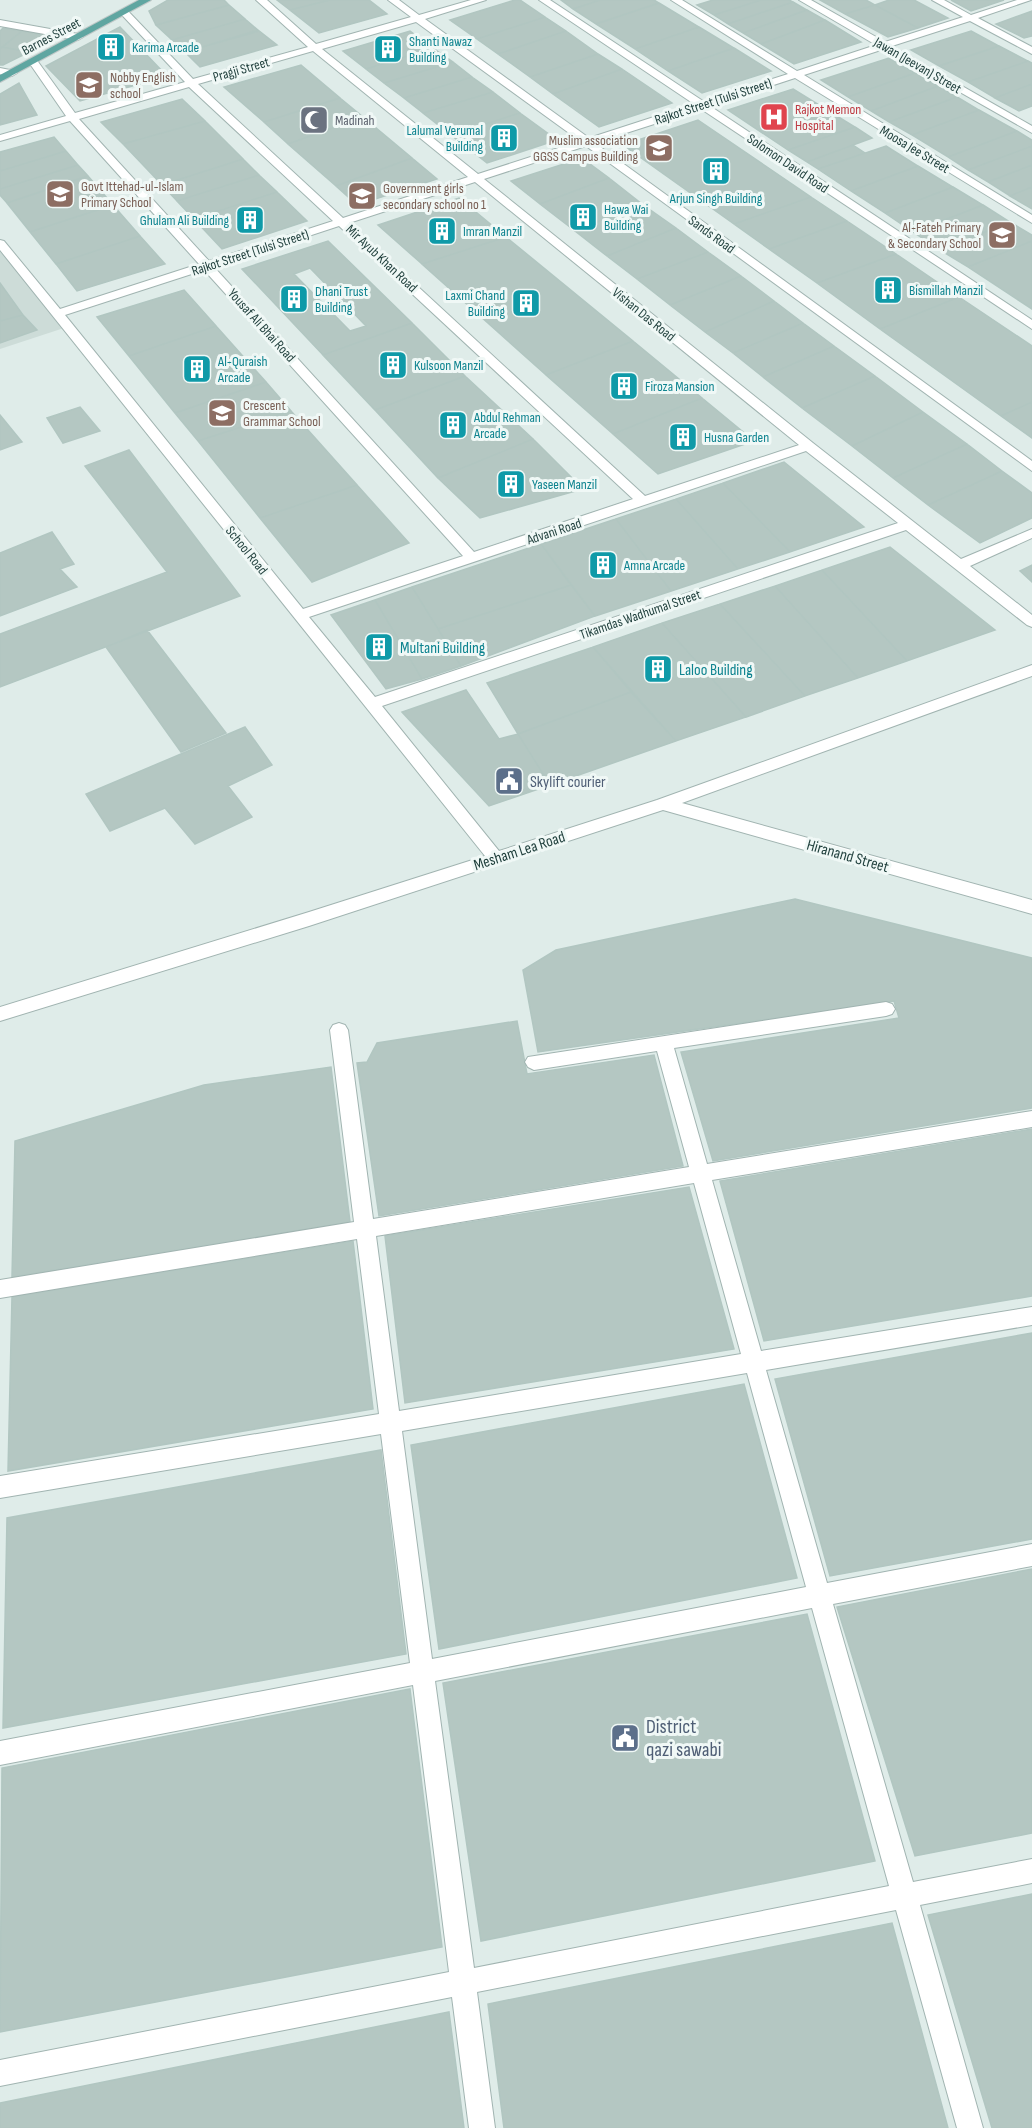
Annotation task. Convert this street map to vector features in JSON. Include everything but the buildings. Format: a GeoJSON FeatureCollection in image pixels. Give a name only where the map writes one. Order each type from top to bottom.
{"type":"FeatureCollection","features":[{"type":"Feature","properties":{"kind":"main road","name":"Barnes Street"},"geometry":{"type":"LineString","coordinates":[[0,79],[78,37],[123,6],[143,2]]}},
{"type":"Feature","properties":{"kind":"street","name":"Vishan Das Road"},"geometry":{"type":"LineString","coordinates":[[261,0],[315,48],[808,446],[1032,622]]}},
{"type":"Feature","properties":{"kind":"street","name":"Sands Road"},"geometry":{"type":"LineString","coordinates":[[393,0],[1032,467]]}},
{"type":"Feature","properties":{"kind":"street","name":"Pragji Street"},"geometry":{"type":"LineString","coordinates":[[0,138],[481,0]]}},
{"type":"Feature","properties":{"kind":"street","name":"Solomon David Road"},"geometry":{"type":"LineString","coordinates":[[544,0],[1032,325]]}},
{"type":"Feature","properties":{"kind":"street","name":"Moosa Jee Street"},"geometry":{"type":"LineString","coordinates":[[676,0],[1032,220]]}},
{"type":"Feature","properties":{"kind":"street","name":"Jawan (Jeevan) Street"},"geometry":{"type":"LineString","coordinates":[[804,0],[1032,130]]}},
{"type":"Feature","properties":{"kind":"street"},"geometry":{"type":"LineString","coordinates":[[937,0],[1032,51]]}},
{"type":"Feature","properties":{"kind":"street","name":"Rajkot Street (Tulsi Street)"},"geometry":{"type":"LineString","coordinates":[[57,314],[1026,0]]}},
{"type":"Feature","properties":{"kind":"street","name":"Mir Ayub Khan Road"},"geometry":{"type":"LineString","coordinates":[[123,6],[191,83],[643,501]]}},
{"type":"Feature","properties":{"kind":"street"},"geometry":{"type":"LineString","coordinates":[[0,23],[78,37]]}},
{"type":"Feature","properties":{"kind":"street","name":"Yousaf Ali Bhai Road"},"geometry":{"type":"LineString","coordinates":[[33,61],[72,117],[472,558]]}},
{"type":"Feature","properties":{"kind":"street"},"geometry":{"type":"LineString","coordinates":[[0,70],[12,73]]}},
{"type":"Feature","properties":{"kind":"street","name":"School Road"},"geometry":{"type":"LineString","coordinates":[[0,243],[495,857]]}},
{"type":"Feature","properties":{"kind":"street","name":"Advani Road"},"geometry":{"type":"LineString","coordinates":[[300,615],[808,446]]}},
{"type":"Feature","properties":{"kind":"street","name":"Tikamdas Wadhumal Street"},"geometry":{"type":"LineString","coordinates":[[371,704],[909,524]]}},
{"type":"Feature","properties":{"kind":"street"},"geometry":{"type":"LineString","coordinates":[[961,565],[1032,533]]}},
{"type":"Feature","properties":{"kind":"street","name":"Mesham Lea Road"},"geometry":{"type":"LineString","coordinates":[[0,1014],[309,919],[663,804],[1032,670]]}},
{"type":"Feature","properties":{"kind":"street","name":"Hiranand Street"},"geometry":{"type":"LineString","coordinates":[[663,804],[1032,907]]}},
{"type":"Feature","properties":{"kind":"street"},"geometry":{"type":"LineString","coordinates":[[534,1062],[886,1009]]}},
{"type":"Feature","properties":{"kind":"street"},"geometry":{"type":"LineString","coordinates":[[339,1030],[482,2128]]}},
{"type":"Feature","properties":{"kind":"street"},"geometry":{"type":"LineString","coordinates":[[664,1044],[970,2128]]}},
{"type":"Feature","properties":{"kind":"street"},"geometry":{"type":"LineString","coordinates":[[0,1289],[1032,1119]]}},
{"type":"Feature","properties":{"kind":"street"},"geometry":{"type":"LineString","coordinates":[[0,1487],[1032,1316]]}},
{"type":"Feature","properties":{"kind":"street"},"geometry":{"type":"LineString","coordinates":[[0,1753],[1032,1555]]}},
{"type":"Feature","properties":{"kind":"street"},"geometry":{"type":"LineString","coordinates":[[0,2073],[1032,1871]]}},
{"type":"Feature","properties":{"kind":"shaded area"},"geometry":{"type":"Polygon","coordinates":[[[0,243],[67,327],[0,349],[0,243]]]}},
{"type":"Feature","properties":{"kind":"place","name":"Karima Arcade"},"geometry":{"type":"Point","coordinates":[111,47]}},
{"type":"Feature","properties":{"kind":"place","name":"Shanti Nawaz Building"},"geometry":{"type":"Point","coordinates":[388,49]}},
{"type":"Feature","properties":{"kind":"place","name":"Nobby English school"},"geometry":{"type":"Point","coordinates":[89,85]}},
{"type":"Feature","properties":{"kind":"place","name":"Rajkot Memon Hospital"},"geometry":{"type":"Point","coordinates":[774,117]}},
{"type":"Feature","properties":{"kind":"place","name":"Madinah"},"geometry":{"type":"Point","coordinates":[314,120]}},
{"type":"Feature","properties":{"kind":"place","name":"Lalumal Verumal Building"},"geometry":{"type":"Point","coordinates":[504,138]}},
{"type":"Feature","properties":{"kind":"place","name":"Muslim association GGSS Campus Building"},"geometry":{"type":"Point","coordinates":[659,148]}},
{"type":"Feature","properties":{"kind":"place","name":"Arjun Singh Building"},"geometry":{"type":"Point","coordinates":[716,171]}},
{"type":"Feature","properties":{"kind":"place","name":"Govt Ittehad-ul-Islam Primary School"},"geometry":{"type":"Point","coordinates":[60,194]}},
{"type":"Feature","properties":{"kind":"place","name":"Government girls secondary school no 1"},"geometry":{"type":"Point","coordinates":[362,196]}},
{"type":"Feature","properties":{"kind":"place","name":"Hawa Wai Building"},"geometry":{"type":"Point","coordinates":[583,217]}},
{"type":"Feature","properties":{"kind":"place","name":"Ghulam Ali Building"},"geometry":{"type":"Point","coordinates":[250,220]}},
{"type":"Feature","properties":{"kind":"place","name":"Imran Manzil"},"geometry":{"type":"Point","coordinates":[442,231]}},
{"type":"Feature","properties":{"kind":"place","name":"Al-Fateh Primary & Secondary School"},"geometry":{"type":"Point","coordinates":[1002,235]}},
{"type":"Feature","properties":{"kind":"place","name":"Bismillah Manzil"},"geometry":{"type":"Point","coordinates":[888,290]}},
{"type":"Feature","properties":{"kind":"place","name":"Dhani Trust Building"},"geometry":{"type":"Point","coordinates":[294,299]}},
{"type":"Feature","properties":{"kind":"place","name":"Laxmi Chand Building"},"geometry":{"type":"Point","coordinates":[526,303]}},
{"type":"Feature","properties":{"kind":"place","name":"Kulsoon Manzil"},"geometry":{"type":"Point","coordinates":[393,365]}},
{"type":"Feature","properties":{"kind":"place","name":"Al-Quraish Arcade"},"geometry":{"type":"Point","coordinates":[197,369]}},
{"type":"Feature","properties":{"kind":"place","name":"Firoza Mansion"},"geometry":{"type":"Point","coordinates":[624,386]}},
{"type":"Feature","properties":{"kind":"place","name":"Crescent Grammar School"},"geometry":{"type":"Point","coordinates":[222,413]}},
{"type":"Feature","properties":{"kind":"place","name":"Abdul Rehman Arcade"},"geometry":{"type":"Point","coordinates":[453,425]}},
{"type":"Feature","properties":{"kind":"place","name":"Husna Garden"},"geometry":{"type":"Point","coordinates":[683,437]}},
{"type":"Feature","properties":{"kind":"place","name":"Yaseen Manzil"},"geometry":{"type":"Point","coordinates":[511,484]}},
{"type":"Feature","properties":{"kind":"place","name":"Amna Arcade"},"geometry":{"type":"Point","coordinates":[603,565]}},
{"type":"Feature","properties":{"kind":"place","name":"Multani Building"},"geometry":{"type":"Point","coordinates":[379,647]}},
{"type":"Feature","properties":{"kind":"place","name":"Laloo Building"},"geometry":{"type":"Point","coordinates":[658,669]}},
{"type":"Feature","properties":{"kind":"place","name":"Skylift courier"},"geometry":{"type":"Point","coordinates":[509,781]}},
{"type":"Feature","properties":{"kind":"place","name":"District qazi sawabi"},"geometry":{"type":"Point","coordinates":[625,1738]}}]}
